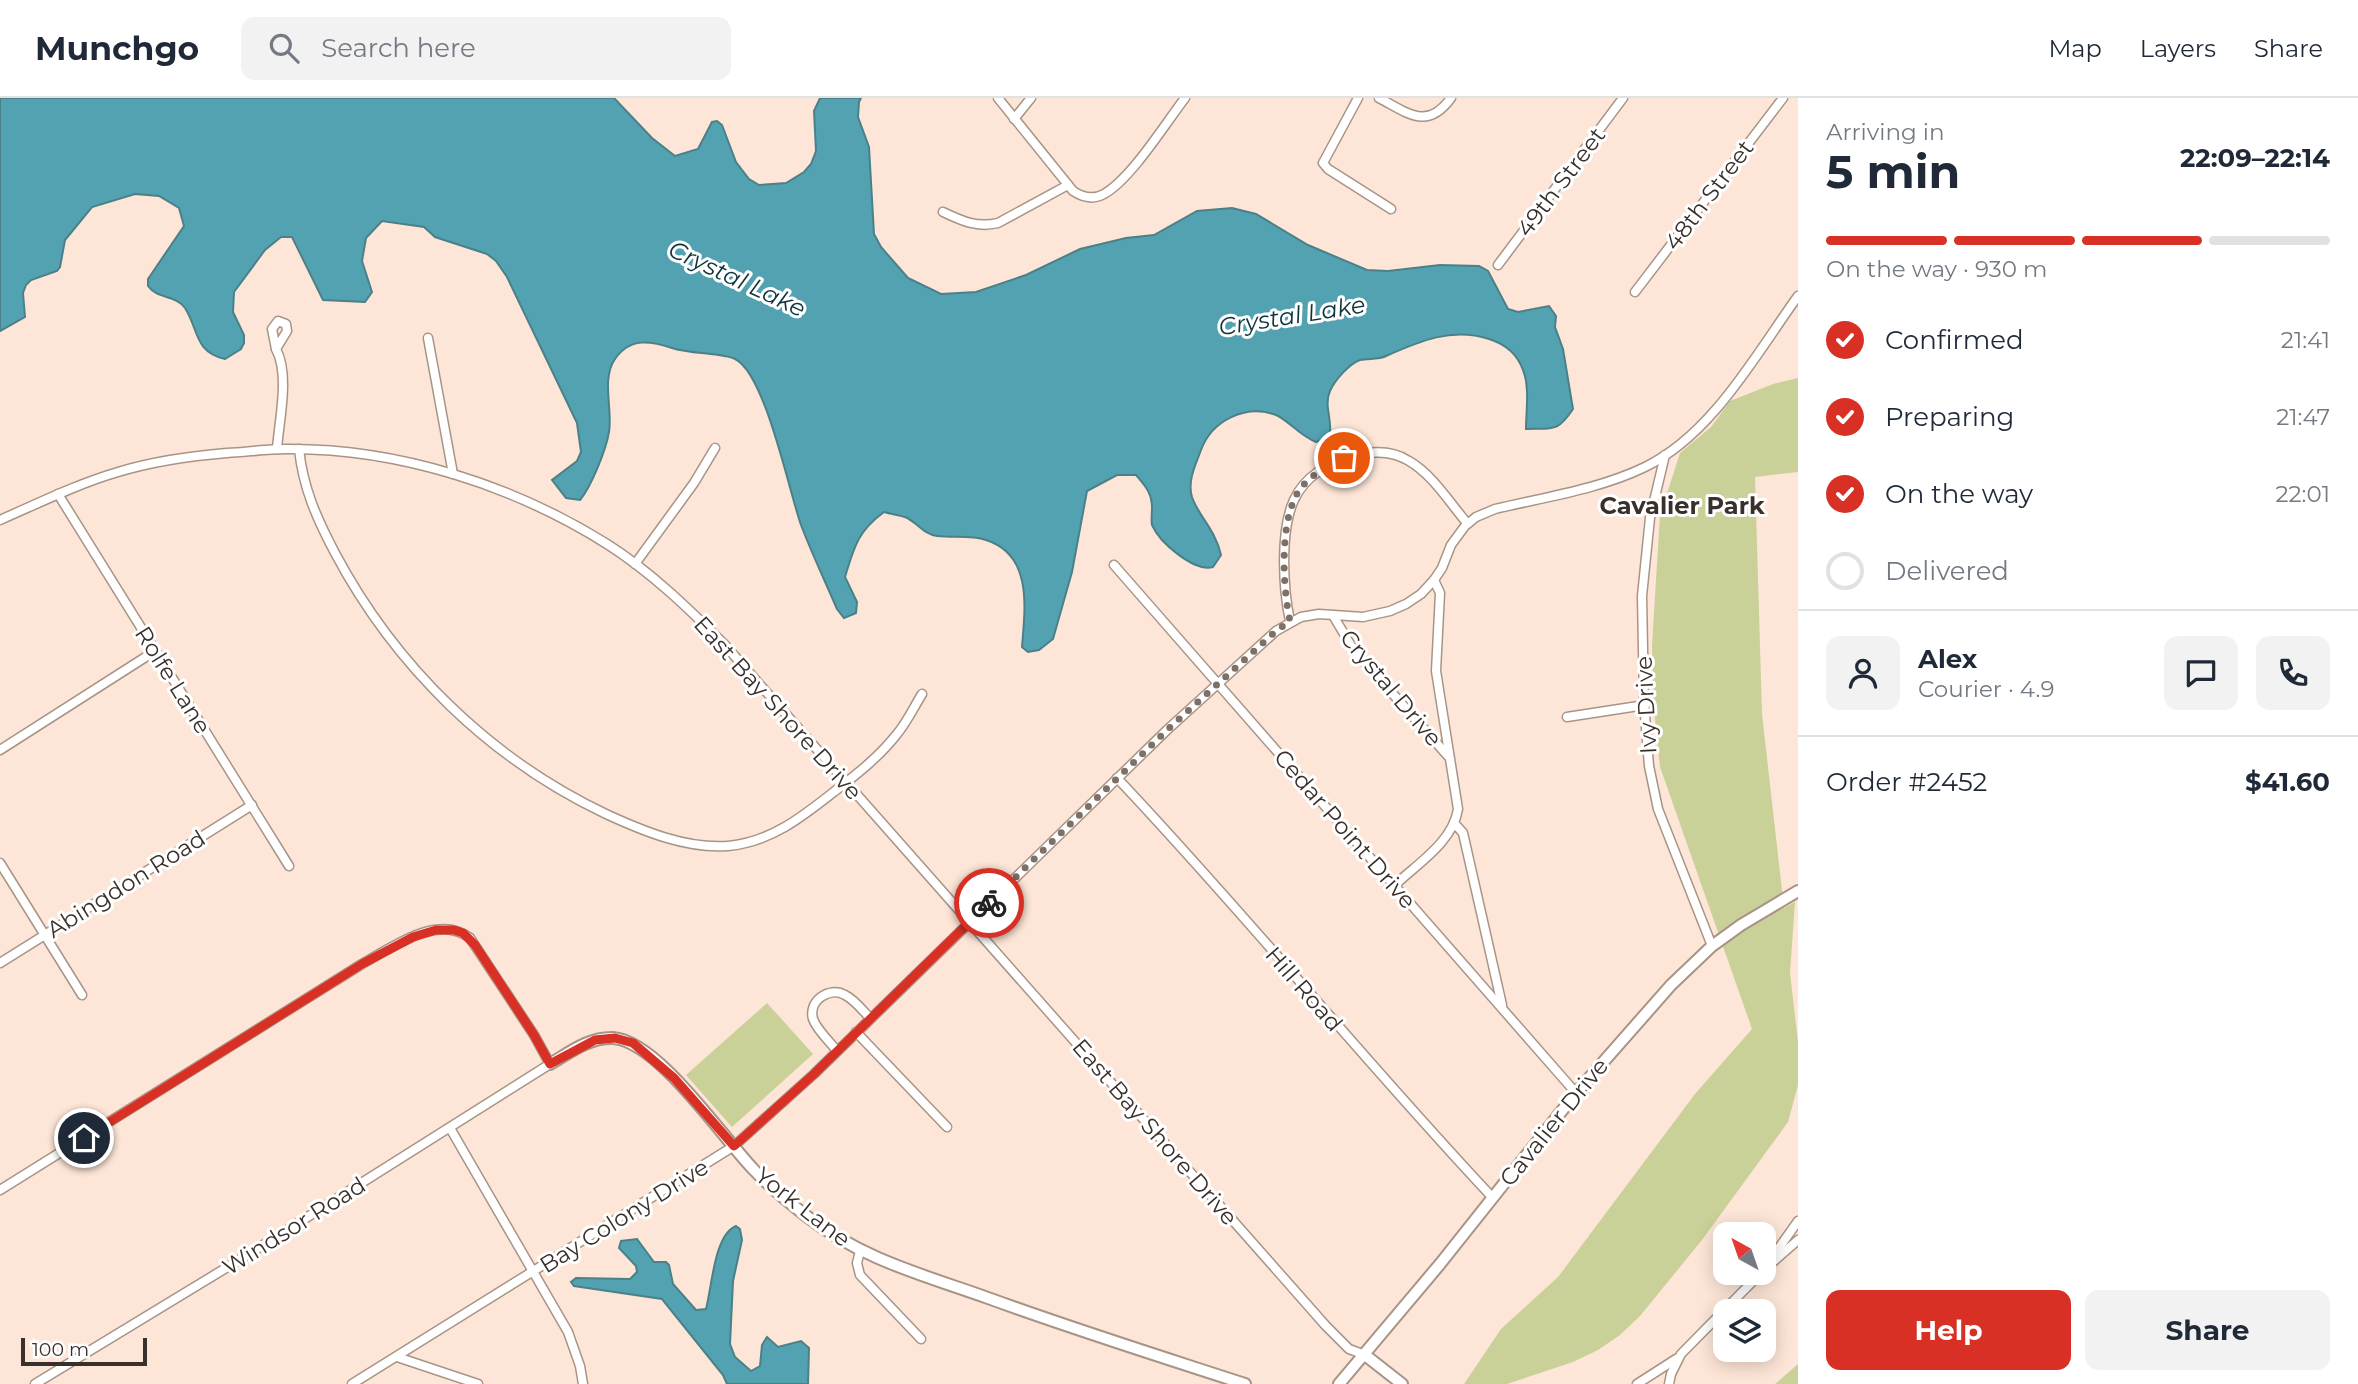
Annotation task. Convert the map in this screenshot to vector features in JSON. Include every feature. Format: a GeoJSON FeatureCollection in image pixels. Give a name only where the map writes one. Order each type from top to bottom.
{"type":"FeatureCollection","features":[{"type":"Feature","properties":{"kind":"street"},"geometry":{"type":"LineString","coordinates":[[998,98],[1068,185],[1079,195],[1086,197],[1105,194],[1133,166],[1185,98]]}},
{"type":"Feature","properties":{"kind":"street"},"geometry":{"type":"LineString","coordinates":[[1014,119],[1031,98]]}},
{"type":"Feature","properties":{"kind":"street"},"geometry":{"type":"LineString","coordinates":[[1358,98],[1323,163],[1328,169],[1391,209]]}},
{"type":"Feature","properties":{"kind":"street"},"geometry":{"type":"LineString","coordinates":[[1379,98],[1411,115],[1423,117],[1438,113],[1451,98]]}},
{"type":"Feature","properties":{"kind":"street","name":"49th Street"},"geometry":{"type":"LineString","coordinates":[[1498,265],[1623,98]]}},
{"type":"Feature","properties":{"kind":"street","name":"48th Street"},"geometry":{"type":"LineString","coordinates":[[1635,292],[1783,98]]}},
{"type":"Feature","properties":{"kind":"street"},"geometry":{"type":"LineString","coordinates":[[943,212],[969,223],[989,225],[1008,218],[1068,185]]}},
{"type":"Feature","properties":{"kind":"street"},"geometry":{"type":"LineString","coordinates":[[1467,523],[1433,483],[1408,460],[1396,455],[1374,452],[1332,463],[1311,478],[1294,500],[1286,539],[1285,587],[1290,621],[1312,615],[1363,617],[1390,611],[1415,599],[1434,580],[1451,545],[1467,523],[1480,514],[1632,473],[1666,454],[1709,416],[1796,302]]}},
{"type":"Feature","properties":{"kind":"street"},"geometry":{"type":"LineString","coordinates":[[428,338],[453,474]]}},
{"type":"Feature","properties":{"kind":"street"},"geometry":{"type":"LineString","coordinates":[[276,349],[283,365],[284,377],[277,449]]}},
{"type":"Feature","properties":{"kind":"street"},"geometry":{"type":"LineString","coordinates":[[635,564],[694,483],[715,448]]}},
{"type":"Feature","properties":{"kind":"street"},"geometry":{"type":"LineString","coordinates":[[299,449],[302,475],[314,512],[346,575],[384,632],[419,675],[506,754],[532,772],[621,821],[675,840],[715,846],[749,842],[769,836],[799,819],[867,766],[898,733],[922,694]]}},
{"type":"Feature","properties":{"kind":"street","name":"East Bay Shore Drive"},"geometry":{"type":"LineString","coordinates":[[0,520],[75,486],[141,466],[208,455],[299,449],[407,461],[453,474],[535,506],[607,545],[686,606],[724,644],[1326,1326],[1349,1349],[1365,1355]]}},
{"type":"Feature","properties":{"kind":"street","name":"Ivy Drive"},"geometry":{"type":"LineString","coordinates":[[1666,454],[1650,518],[1642,596],[1644,705],[1649,766],[1658,809],[1712,946]]}},
{"type":"Feature","properties":{"kind":"street","name":"Rolfe Lane"},"geometry":{"type":"LineString","coordinates":[[58,494],[289,866]]}},
{"type":"Feature","properties":{"kind":"street","name":"Cedar Point Drive"},"geometry":{"type":"LineString","coordinates":[[1114,565],[1576,1093]]}},
{"type":"Feature","properties":{"kind":"street"},"geometry":{"type":"LineString","coordinates":[[1395,885],[1446,837],[1455,824],[1458,800],[1436,671],[1440,593],[1434,580]]}},
{"type":"Feature","properties":{"kind":"street","name":"Crystal Drive"},"geometry":{"type":"LineString","coordinates":[[1334,617],[1353,649],[1450,758]]}},
{"type":"Feature","properties":{"kind":"street","name":"Bay Colony Drive"},"geometry":{"type":"LineString","coordinates":[[352,1384],[734,1146],[837,1051],[1117,778],[1290,621]]}},
{"type":"Feature","properties":{"kind":"street"},"geometry":{"type":"LineString","coordinates":[[0,750],[155,651]]}},
{"type":"Feature","properties":{"kind":"street"},"geometry":{"type":"LineString","coordinates":[[1566,717],[1644,705]]}},
{"type":"Feature","properties":{"kind":"street","name":"Hill Road"},"geometry":{"type":"LineString","coordinates":[[1117,778],[1371,1066],[1493,1198]]}},
{"type":"Feature","properties":{"kind":"street","name":"Abingdon Road"},"geometry":{"type":"LineString","coordinates":[[0,963],[251,805]]}},
{"type":"Feature","properties":{"kind":"street"},"geometry":{"type":"LineString","coordinates":[[1455,824],[1463,833],[1469,855],[1503,1009]]}},
{"type":"Feature","properties":{"kind":"street"},"geometry":{"type":"LineString","coordinates":[[0,863],[82,995]]}},
{"type":"Feature","properties":{"kind":"street","name":"Cavalier Drive"},"geometry":{"type":"LineString","coordinates":[[1339,1384],[1576,1093],[1671,985],[1712,946],[1798,891]]}},
{"type":"Feature","properties":{"kind":"street"},"geometry":{"type":"LineString","coordinates":[[0,1190],[352,970],[425,932],[449,929],[463,933],[475,945],[550,1064]]}},
{"type":"Feature","properties":{"kind":"street"},"geometry":{"type":"LineString","coordinates":[[837,1051],[815,1023],[813,1011],[818,999],[830,993],[842,993],[870,1018]]}},
{"type":"Feature","properties":{"kind":"street"},"geometry":{"type":"LineString","coordinates":[[856,1032],[947,1127]]}},
{"type":"Feature","properties":{"kind":"street","name":"York Lane"},"geometry":{"type":"LineString","coordinates":[[550,1064],[595,1040],[615,1038],[633,1043],[674,1078],[751,1167],[781,1195],[860,1251],[939,1282],[1245,1384]]}},
{"type":"Feature","properties":{"kind":"street","name":"Windsor Road"},"geometry":{"type":"LineString","coordinates":[[35,1384],[211,1278],[550,1064]]}},
{"type":"Feature","properties":{"kind":"street"},"geometry":{"type":"LineString","coordinates":[[450,1128],[568,1332],[580,1366],[583,1384]]}},
{"type":"Feature","properties":{"kind":"street"},"geometry":{"type":"LineString","coordinates":[[1776,1252],[1798,1221]]}},
{"type":"Feature","properties":{"kind":"street"},"geometry":{"type":"LineString","coordinates":[[1776,1260],[1798,1240]]}},
{"type":"Feature","properties":{"kind":"street"},"geometry":{"type":"LineString","coordinates":[[860,1251],[857,1263],[860,1275],[921,1339]]}},
{"type":"Feature","properties":{"kind":"street"},"geometry":{"type":"LineString","coordinates":[[1637,1384],[1679,1358],[1749,1285]]}},
{"type":"Feature","properties":{"kind":"street"},"geometry":{"type":"LineString","coordinates":[[1365,1355],[1402,1384]]}},
{"type":"Feature","properties":{"kind":"street"},"geometry":{"type":"LineString","coordinates":[[397,1357],[478,1384]]}},
{"type":"Feature","properties":{"kind":"street"},"geometry":{"type":"LineString","coordinates":[[1669,1384],[1679,1358]]}},
{"type":"Feature","properties":{"kind":"green space"},"geometry":{"type":"Polygon","coordinates":[[[1798,378],[1798,472],[1755,477],[1762,714],[1784,908],[1795,902],[1790,973],[1798,1042],[1798,1085],[1788,1122],[1702,1240],[1640,1316],[1620,1335],[1573,1362],[1507,1384],[1464,1384],[1501,1329],[1558,1277],[1695,1094],[1752,1029],[1660,767],[1653,700],[1652,645],[1660,515],[1680,453],[1711,427],[1730,401],[1773,384],[1798,378]]]}},
{"type":"Feature","properties":{"kind":"green space"},"geometry":{"type":"Polygon","coordinates":[[[767,1003],[813,1054],[732,1127],[686,1075],[767,1003]]]}},
{"type":"Feature","properties":{"kind":"green space"},"geometry":{"type":"Polygon","coordinates":[[[1798,1364],[1798,1384],[1775,1384],[1798,1364]]]}},
{"type":"Feature","properties":{"kind":"water","name":"Crystal Lake"},"geometry":{"type":"Polygon","coordinates":[[[0,98],[614,98],[652,138],[675,156],[698,149],[712,122],[717,121],[722,125],[736,162],[749,179],[759,185],[786,183],[804,172],[811,164],[816,151],[814,111],[820,98],[861,98],[858,117],[869,147],[874,234],[881,247],[908,278],[941,294],[976,292],[1026,275],[1080,249],[1126,238],[1154,235],[1197,211],[1232,208],[1256,214],[1308,245],[1367,270],[1388,271],[1440,265],[1479,266],[1488,271],[1508,309],[1518,312],[1549,306],[1556,316],[1555,327],[1563,349],[1573,409],[1563,422],[1554,428],[1526,429],[1525,377],[1510,350],[1495,341],[1475,336],[1462,334],[1436,337],[1383,357],[1360,360],[1351,365],[1332,387],[1328,397],[1329,438],[1316,442],[1281,417],[1265,412],[1242,413],[1231,417],[1213,430],[1201,450],[1193,473],[1191,491],[1221,555],[1213,567],[1187,561],[1162,540],[1152,525],[1150,494],[1136,475],[1117,475],[1087,491],[1072,572],[1053,639],[1039,650],[1028,652],[1022,647],[1023,584],[1012,558],[1001,547],[980,538],[932,535],[905,517],[884,512],[868,526],[854,548],[845,577],[857,602],[856,613],[844,618],[837,609],[805,536],[766,409],[746,369],[735,359],[723,356],[649,343],[627,347],[611,367],[608,385],[609,432],[598,468],[580,500],[566,498],[552,480],[577,461],[581,452],[577,423],[507,277],[496,261],[487,254],[435,237],[424,227],[382,221],[366,238],[362,261],[372,292],[365,302],[323,300],[292,237],[281,237],[265,250],[234,292],[233,312],[244,335],[244,343],[241,349],[225,359],[215,356],[202,346],[181,304],[156,293],[148,286],[148,279],[184,226],[179,208],[159,196],[135,194],[92,207],[65,240],[57,271],[31,280],[26,285],[23,293],[25,317],[0,331],[0,98]]]}},
{"type":"Feature","properties":{"kind":"water"},"geometry":{"type":"Polygon","coordinates":[[[736,1226],[740,1229],[742,1240],[733,1281],[730,1344],[735,1357],[751,1371],[760,1366],[762,1345],[767,1337],[778,1347],[801,1341],[809,1348],[808,1384],[727,1384],[723,1375],[662,1299],[574,1286],[571,1282],[576,1278],[630,1279],[637,1272],[636,1266],[619,1248],[621,1241],[637,1239],[654,1262],[666,1262],[669,1265],[673,1284],[696,1310],[706,1309],[718,1250],[729,1231],[736,1226]]]}},
{"type":"Feature","properties":{"kind":"way so far"},"geometry":{"type":"LineString","coordinates":[[989,903],[1167,730],[1290,621],[1285,587],[1286,539],[1294,500],[1311,478],[1344,458]]}},
{"type":"Feature","properties":{"kind":"district","name":"Cavalier Park"},"geometry":{"type":"Point","coordinates":[1682,506]}},
{"type":"Feature","properties":{"kind":"route"},"geometry":{"type":"LineString","coordinates":[[84,1138],[362,964],[425,932],[449,929],[470,938],[550,1064],[595,1040],[615,1038],[633,1043],[674,1078],[734,1146],[814,1074],[989,903]]}}]}
